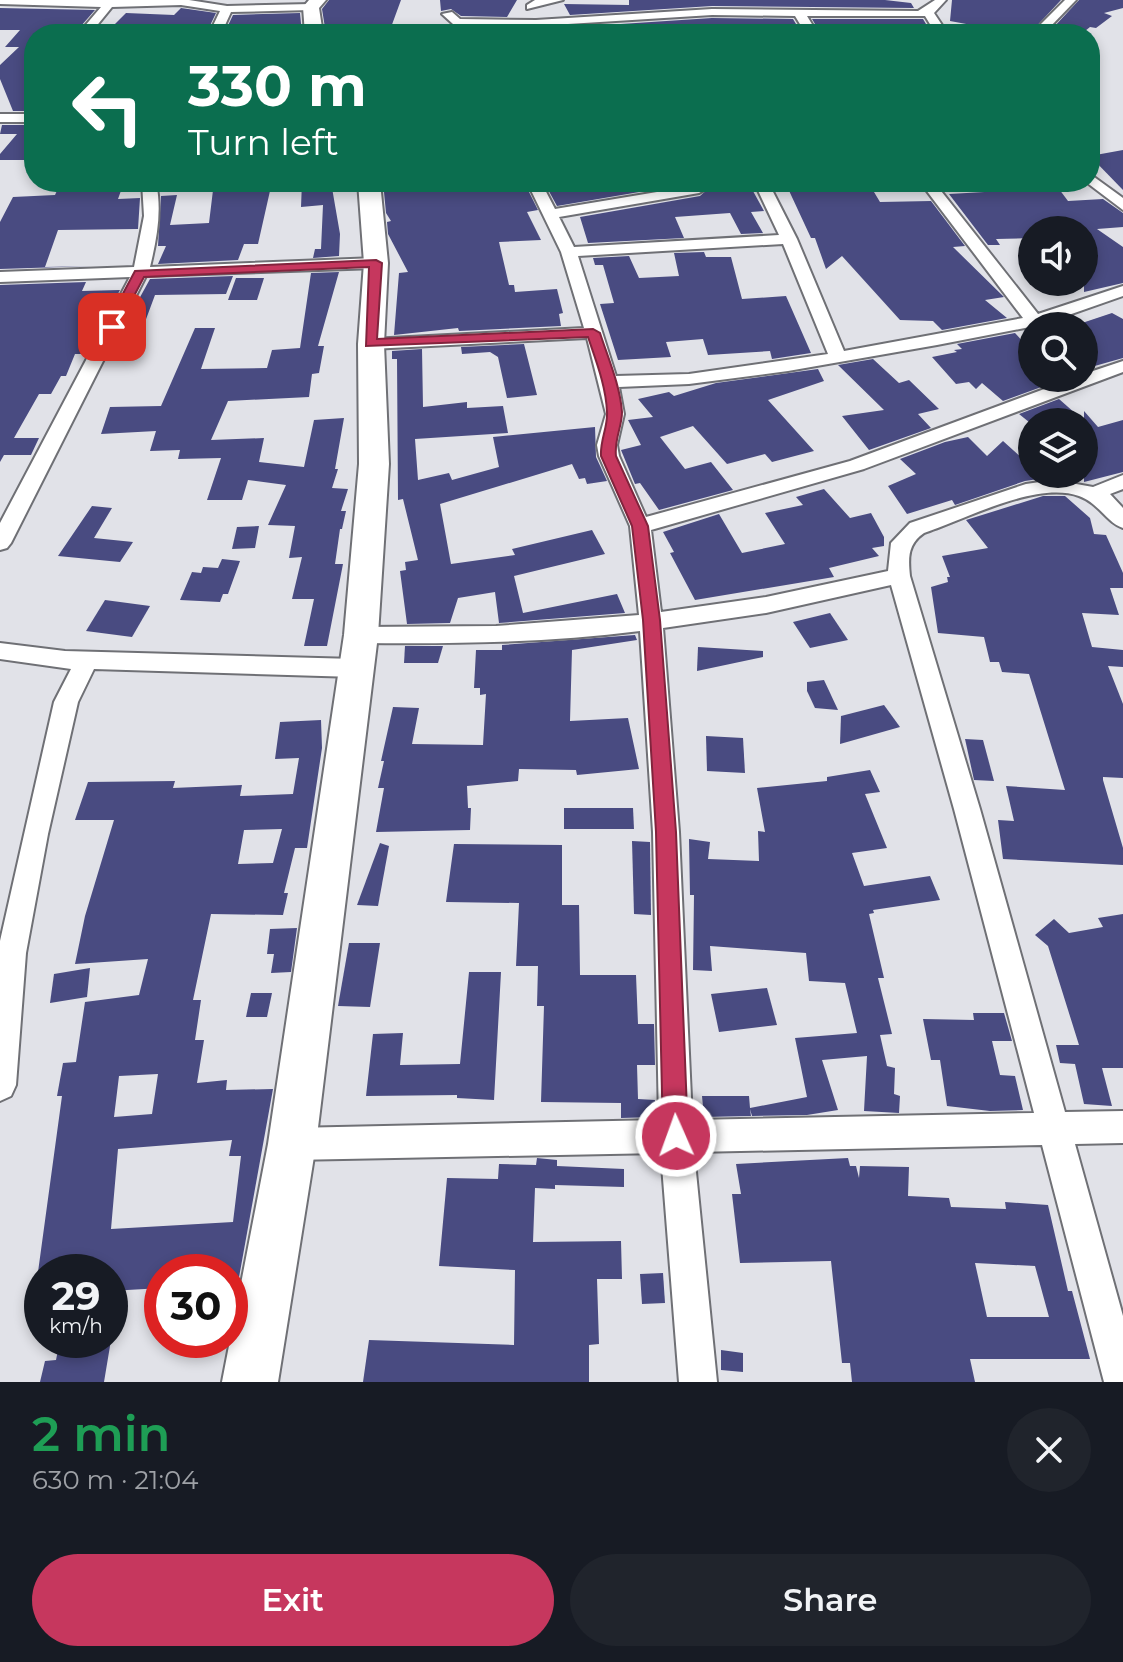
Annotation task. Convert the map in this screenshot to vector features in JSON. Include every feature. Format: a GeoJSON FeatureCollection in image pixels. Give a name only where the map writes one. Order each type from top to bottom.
{"type":"FeatureCollection","features":[{"type":"Feature","properties":{"kind":"street"},"geometry":{"type":"LineString","coordinates":[[531,7],[541,1],[558,0]]}},
{"type":"Feature","properties":{"kind":"street"},"geometry":{"type":"LineString","coordinates":[[919,0],[940,1]]}},
{"type":"Feature","properties":{"kind":"street"},"geometry":{"type":"LineString","coordinates":[[1047,24],[1071,0]]}},
{"type":"Feature","properties":{"kind":"street"},"geometry":{"type":"LineString","coordinates":[[0,1],[109,4],[182,1],[227,9],[314,3],[314,24]]}},
{"type":"Feature","properties":{"kind":"street"},"geometry":{"type":"LineString","coordinates":[[580,24],[712,12],[928,12],[940,1]]}},
{"type":"Feature","properties":{"kind":"street"},"geometry":{"type":"LineString","coordinates":[[92,24],[109,4]]}},
{"type":"Feature","properties":{"kind":"street"},"geometry":{"type":"LineString","coordinates":[[220,24],[227,9]]}},
{"type":"Feature","properties":{"kind":"street"},"geometry":{"type":"LineString","coordinates":[[928,12],[936,24]]}},
{"type":"Feature","properties":{"kind":"street"},"geometry":{"type":"LineString","coordinates":[[799,13],[806,24]]}},
{"type":"Feature","properties":{"kind":"street"},"geometry":{"type":"LineString","coordinates":[[448,14],[463,23],[478,24]]}},
{"type":"Feature","properties":{"kind":"street"},"geometry":{"type":"LineString","coordinates":[[0,118],[24,118]]}},
{"type":"Feature","properties":{"kind":"street"},"geometry":{"type":"LineString","coordinates":[[1100,186],[1123,206]]}},
{"type":"Feature","properties":{"kind":"street"},"geometry":{"type":"LineString","coordinates":[[0,543],[140,273],[147,244],[151,192]]}},
{"type":"Feature","properties":{"kind":"street"},"geometry":{"type":"LineString","coordinates":[[250,1382],[292,1144],[358,651],[374,464],[371,344],[376,263],[370,192]]}},
{"type":"Feature","properties":{"kind":"street"},"geometry":{"type":"LineString","coordinates":[[539,192],[569,252],[609,382],[615,414],[607,445],[609,456],[640,526],[651,620],[666,832],[676,1136],[698,1382]]}},
{"type":"Feature","properties":{"kind":"street"},"geometry":{"type":"LineString","coordinates":[[550,214],[681,192]]}},
{"type":"Feature","properties":{"kind":"street"},"geometry":{"type":"LineString","coordinates":[[766,192],[838,357]]}},
{"type":"Feature","properties":{"kind":"street"},"geometry":{"type":"LineString","coordinates":[[935,192],[1027,312]]}},
{"type":"Feature","properties":{"kind":"street"},"geometry":{"type":"LineString","coordinates":[[569,252],[789,239]]}},
{"type":"Feature","properties":{"kind":"street"},"geometry":{"type":"LineString","coordinates":[[0,277],[376,263]]}},
{"type":"Feature","properties":{"kind":"street"},"geometry":{"type":"LineString","coordinates":[[1061,312],[1123,291]]}},
{"type":"Feature","properties":{"kind":"street"},"geometry":{"type":"LineString","coordinates":[[609,382],[689,379],[838,357],[1018,324]]}},
{"type":"Feature","properties":{"kind":"street"},"geometry":{"type":"LineString","coordinates":[[371,344],[593,333]]}},
{"type":"Feature","properties":{"kind":"street"},"geometry":{"type":"LineString","coordinates":[[640,526],[857,465],[1123,366]]}},
{"type":"Feature","properties":{"kind":"street"},"geometry":{"type":"LineString","coordinates":[[1096,493],[1123,481]]}},
{"type":"Feature","properties":{"kind":"street"},"geometry":{"type":"LineString","coordinates":[[1123,521],[1096,493],[1072,488],[1036,488],[917,528],[905,535],[896,554],[899,576],[967,809],[1123,1382]]}},
{"type":"Feature","properties":{"kind":"street"},"geometry":{"type":"LineString","coordinates":[[0,651],[87,660],[358,651],[762,607],[899,576]]}},
{"type":"Feature","properties":{"kind":"street"},"geometry":{"type":"LineString","coordinates":[[0,1085],[12,953],[35,834],[66,702],[87,660]]}},
{"type":"Feature","properties":{"kind":"street"},"geometry":{"type":"LineString","coordinates":[[292,1144],[1123,1127]]}},
{"type":"Feature","properties":{"kind":"building"},"geometry":{"type":"Polygon","coordinates":[[[329,0],[401,0],[392,24],[324,24],[322,9],[329,0]]]}},
{"type":"Feature","properties":{"kind":"building"},"geometry":{"type":"Polygon","coordinates":[[[440,0],[517,0],[507,17],[461,16],[451,9],[441,11],[440,0]]]}},
{"type":"Feature","properties":{"kind":"building"},"geometry":{"type":"Polygon","coordinates":[[[629,0],[885,0],[911,3],[914,8],[712,6],[570,15],[564,4],[629,5],[629,0]]]}},
{"type":"Feature","properties":{"kind":"building"},"geometry":{"type":"Polygon","coordinates":[[[952,0],[1061,0],[1039,24],[966,24],[950,21],[952,0]]]}},
{"type":"Feature","properties":{"kind":"building"},"geometry":{"type":"Polygon","coordinates":[[[1079,0],[1123,0],[1123,8],[1104,13],[1112,16],[1100,25],[1057,24],[1079,0]]]}},
{"type":"Feature","properties":{"kind":"building"},"geometry":{"type":"Polygon","coordinates":[[[0,8],[95,10],[83,24],[24,24],[24,111],[13,111],[0,79],[0,65],[19,47],[5,47],[20,30],[0,30],[0,8]]]}},
{"type":"Feature","properties":{"kind":"building"},"geometry":{"type":"Polygon","coordinates":[[[181,8],[216,13],[211,24],[115,24],[126,13],[174,15],[181,8]]]}},
{"type":"Feature","properties":{"kind":"building"},"geometry":{"type":"Polygon","coordinates":[[[300,13],[301,24],[229,24],[233,15],[300,13]]]}},
{"type":"Feature","properties":{"kind":"building"},"geometry":{"type":"Polygon","coordinates":[[[712,18],[793,19],[796,24],[621,24],[712,18]]]}},
{"type":"Feature","properties":{"kind":"building"},"geometry":{"type":"Polygon","coordinates":[[[812,19],[923,19],[926,24],[815,24],[812,19]]]}},
{"type":"Feature","properties":{"kind":"building"},"geometry":{"type":"Polygon","coordinates":[[[2,125],[24,125],[24,160],[0,160],[0,154],[17,134],[0,134],[2,125]]]}},
{"type":"Feature","properties":{"kind":"building"},"geometry":{"type":"Polygon","coordinates":[[[1123,150],[1123,190],[1100,166],[1100,154],[1123,150]]]}},
{"type":"Feature","properties":{"kind":"building"},"geometry":{"type":"Polygon","coordinates":[[[56,192],[120,192],[118,199],[140,198],[138,229],[58,230],[45,267],[93,266],[0,269],[0,222],[13,197],[55,195],[56,192]]]}},
{"type":"Feature","properties":{"kind":"building"},"geometry":{"type":"Polygon","coordinates":[[[213,192],[270,192],[258,244],[244,244],[238,260],[158,264],[166,246],[158,246],[161,196],[177,195],[170,225],[209,223],[213,192]]]}},
{"type":"Feature","properties":{"kind":"building"},"geometry":{"type":"Polygon","coordinates":[[[302,192],[333,192],[340,234],[339,256],[313,258],[315,249],[321,249],[323,205],[301,207],[302,192]]]}},
{"type":"Feature","properties":{"kind":"building"},"geometry":{"type":"Polygon","coordinates":[[[384,192],[529,192],[538,210],[527,212],[541,240],[499,242],[509,285],[514,285],[515,292],[557,289],[563,313],[559,314],[561,326],[459,331],[458,328],[394,335],[399,273],[408,272],[388,234],[387,222],[391,221],[386,213],[384,192]]]}},
{"type":"Feature","properties":{"kind":"building"},"geometry":{"type":"Polygon","coordinates":[[[549,192],[639,192],[557,206],[549,192]]]}},
{"type":"Feature","properties":{"kind":"building"},"geometry":{"type":"Polygon","coordinates":[[[704,192],[754,192],[764,211],[751,212],[763,233],[741,234],[730,213],[675,217],[684,238],[588,243],[580,217],[700,196],[704,192]]]}},
{"type":"Feature","properties":{"kind":"building"},"geometry":{"type":"Polygon","coordinates":[[[790,192],[874,192],[880,202],[931,201],[965,246],[953,247],[1004,297],[985,300],[1007,318],[942,330],[933,321],[900,320],[842,256],[826,269],[815,238],[811,238],[790,192]]]}},
{"type":"Feature","properties":{"kind":"building"},"geometry":{"type":"Polygon","coordinates":[[[1061,192],[1068,201],[1103,199],[1123,213],[1123,227],[1098,229],[1098,216],[1018,216],[1018,238],[996,239],[1000,245],[988,245],[949,194],[1061,192]]]}},
{"type":"Feature","properties":{"kind":"building"},"geometry":{"type":"Polygon","coordinates":[[[1098,230],[1123,247],[1123,283],[1098,289],[1098,230]]]}},
{"type":"Feature","properties":{"kind":"building"},"geometry":{"type":"Polygon","coordinates":[[[704,252],[706,257],[731,257],[742,299],[786,296],[811,353],[772,359],[770,351],[708,355],[703,339],[666,342],[671,357],[618,360],[600,304],[614,303],[603,265],[595,265],[593,258],[629,256],[639,278],[679,276],[674,253],[704,252]]]}},
{"type":"Feature","properties":{"kind":"building"},"geometry":{"type":"Polygon","coordinates":[[[339,272],[318,346],[324,346],[319,373],[312,374],[309,397],[228,401],[211,440],[264,438],[259,462],[304,467],[314,420],[344,418],[335,469],[338,469],[332,488],[348,489],[341,511],[346,511],[335,564],[343,564],[327,646],[304,646],[314,599],[292,599],[302,557],[289,558],[295,526],[268,525],[286,485],[248,480],[242,500],[207,500],[221,458],[178,459],[180,450],[150,451],[156,431],[101,434],[110,407],[161,406],[195,328],[215,328],[201,369],[267,368],[272,350],[300,348],[311,273],[339,272]]]}},
{"type":"Feature","properties":{"kind":"building"},"geometry":{"type":"Polygon","coordinates":[[[233,276],[226,294],[155,295],[142,330],[122,330],[150,279],[233,276]]]}},
{"type":"Feature","properties":{"kind":"building"},"geometry":{"type":"Polygon","coordinates":[[[236,278],[264,278],[257,300],[228,300],[236,278]]]}},
{"type":"Feature","properties":{"kind":"building"},"geometry":{"type":"Polygon","coordinates":[[[86,282],[82,291],[120,290],[86,354],[75,354],[66,376],[61,376],[51,394],[39,394],[14,438],[39,438],[31,455],[4,455],[0,462],[0,285],[86,282]]]}},
{"type":"Feature","properties":{"kind":"building"},"geometry":{"type":"Polygon","coordinates":[[[1112,313],[1123,319],[1123,358],[1098,365],[1098,318],[1112,313]]]}},
{"type":"Feature","properties":{"kind":"building"},"geometry":{"type":"Polygon","coordinates":[[[1015,333],[1018,336],[1018,392],[1028,392],[1003,401],[982,383],[976,389],[969,382],[956,384],[932,357],[957,352],[954,350],[962,349],[957,344],[1015,333]]]}},
{"type":"Feature","properties":{"kind":"building"},"geometry":{"type":"Polygon","coordinates":[[[524,344],[537,395],[507,398],[498,357],[490,352],[462,354],[461,347],[524,344]]]}},
{"type":"Feature","properties":{"kind":"building"},"geometry":{"type":"Polygon","coordinates":[[[422,349],[423,407],[467,402],[467,408],[503,406],[508,433],[415,439],[418,480],[449,473],[452,480],[499,467],[493,437],[595,427],[596,457],[607,481],[587,484],[585,478],[579,479],[572,464],[440,504],[451,564],[515,555],[512,549],[592,530],[605,554],[514,576],[523,613],[617,594],[625,613],[499,623],[495,592],[458,598],[450,623],[407,624],[400,571],[406,570],[405,562],[418,560],[403,499],[398,500],[397,359],[392,359],[392,351],[422,349]]]}},
{"type":"Feature","properties":{"kind":"building"},"geometry":{"type":"Polygon","coordinates":[[[873,359],[899,383],[909,380],[939,409],[918,414],[931,428],[869,450],[842,416],[884,410],[838,365],[873,359]]]}},
{"type":"Feature","properties":{"kind":"building"},"geometry":{"type":"Polygon","coordinates":[[[818,369],[824,381],[768,400],[814,451],[772,462],[765,454],[727,464],[693,426],[660,437],[685,469],[711,462],[733,490],[659,510],[640,483],[635,484],[621,450],[641,445],[628,420],[653,417],[638,399],[669,392],[674,396],[716,383],[818,369]]]}},
{"type":"Feature","properties":{"kind":"building"},"geometry":{"type":"Polygon","coordinates":[[[1059,399],[1069,408],[1035,408],[1059,399]]]}},
{"type":"Feature","properties":{"kind":"building"},"geometry":{"type":"Polygon","coordinates":[[[1123,420],[1123,472],[1098,478],[1098,427],[1123,420]]]}},
{"type":"Feature","properties":{"kind":"building"},"geometry":{"type":"Polygon","coordinates":[[[968,437],[987,456],[1003,441],[1018,454],[1018,483],[955,505],[952,500],[907,514],[888,486],[916,474],[900,459],[968,437]]]}},
{"type":"Feature","properties":{"kind":"building"},"geometry":{"type":"Polygon","coordinates":[[[824,489],[850,518],[871,513],[884,537],[884,546],[872,548],[879,556],[829,568],[834,577],[695,600],[670,553],[674,552],[663,532],[719,514],[742,553],[785,544],[765,513],[803,505],[796,497],[824,489]]]}},
{"type":"Feature","properties":{"kind":"building"},"geometry":{"type":"Polygon","coordinates":[[[1043,496],[1065,496],[1090,518],[1094,534],[1106,535],[1123,573],[1123,588],[1110,588],[1119,615],[1082,613],[1092,647],[1123,650],[1123,667],[1108,666],[1123,704],[1123,778],[1103,777],[1103,780],[1123,848],[1123,865],[1003,859],[998,820],[1014,821],[1006,786],[1065,790],[1029,674],[1002,672],[999,662],[990,662],[984,637],[938,633],[931,587],[948,582],[947,577],[950,577],[942,556],[988,548],[966,520],[1043,496]]]}},
{"type":"Feature","properties":{"kind":"building"},"geometry":{"type":"Polygon","coordinates":[[[92,506],[112,508],[94,538],[133,542],[120,562],[58,556],[92,506]]]}},
{"type":"Feature","properties":{"kind":"building"},"geometry":{"type":"Polygon","coordinates":[[[259,526],[255,548],[232,549],[237,527],[259,526]]]}},
{"type":"Feature","properties":{"kind":"building"},"geometry":{"type":"Polygon","coordinates":[[[222,559],[240,561],[228,594],[223,594],[220,602],[180,600],[192,572],[201,573],[203,567],[218,568],[222,559]]]}},
{"type":"Feature","properties":{"kind":"building"},"geometry":{"type":"Polygon","coordinates":[[[105,600],[150,606],[132,637],[86,631],[105,600]]]}},
{"type":"Feature","properties":{"kind":"building"},"geometry":{"type":"Polygon","coordinates":[[[830,613],[848,640],[810,648],[793,622],[830,613]]]}},
{"type":"Feature","properties":{"kind":"building"},"geometry":{"type":"Polygon","coordinates":[[[635,635],[637,640],[572,650],[570,721],[628,718],[639,769],[577,775],[576,770],[519,769],[518,781],[467,786],[468,808],[471,808],[470,830],[376,832],[384,788],[378,788],[384,761],[381,761],[393,707],[419,708],[412,744],[483,745],[486,694],[480,695],[480,688],[474,688],[476,650],[502,650],[502,645],[635,635]]]}},
{"type":"Feature","properties":{"kind":"building"},"geometry":{"type":"Polygon","coordinates":[[[405,646],[443,646],[438,663],[404,663],[405,646]]]}},
{"type":"Feature","properties":{"kind":"building"},"geometry":{"type":"Polygon","coordinates":[[[698,647],[763,651],[763,657],[697,671],[698,647]]]}},
{"type":"Feature","properties":{"kind":"building"},"geometry":{"type":"Polygon","coordinates":[[[824,680],[838,710],[815,708],[807,691],[807,682],[824,680]]]}},
{"type":"Feature","properties":{"kind":"building"},"geometry":{"type":"Polygon","coordinates":[[[884,705],[900,727],[840,744],[841,716],[884,705]]]}},
{"type":"Feature","properties":{"kind":"building"},"geometry":{"type":"Polygon","coordinates":[[[321,720],[322,748],[307,848],[295,848],[284,893],[288,893],[283,915],[211,914],[193,1000],[201,1000],[195,1040],[204,1040],[197,1083],[227,1080],[226,1090],[273,1089],[243,1254],[144,1254],[144,1289],[128,1290],[128,1254],[40,1254],[62,1096],[57,1096],[63,1063],[76,1062],[85,1002],[139,995],[148,959],[75,964],[85,916],[114,820],[75,820],[88,782],[175,781],[173,788],[242,785],[240,796],[293,794],[299,758],[275,759],[280,722],[321,720]],[[282,829],[244,830],[238,864],[273,863],[282,829]],[[158,1074],[119,1076],[114,1117],[152,1114],[158,1074]],[[232,1140],[118,1149],[111,1229],[233,1222],[241,1156],[229,1156],[232,1140]]]}},
{"type":"Feature","properties":{"kind":"building"},"geometry":{"type":"Polygon","coordinates":[[[706,736],[743,738],[745,773],[707,771],[706,736]]]}},
{"type":"Feature","properties":{"kind":"building"},"geometry":{"type":"Polygon","coordinates":[[[965,739],[983,740],[994,781],[974,780],[965,739]]]}},
{"type":"Feature","properties":{"kind":"building"},"geometry":{"type":"Polygon","coordinates":[[[870,770],[880,792],[865,794],[887,848],[852,853],[864,886],[930,876],[940,900],[873,910],[874,913],[869,914],[884,978],[878,978],[892,1034],[880,1035],[887,1066],[895,1068],[894,1094],[900,1096],[899,1113],[864,1111],[867,1056],[822,1060],[838,1110],[807,1115],[752,1116],[750,1109],[751,1116],[704,1117],[702,1096],[749,1096],[750,1108],[807,1097],[795,1038],[857,1033],[845,983],[809,981],[806,953],[710,946],[712,971],[693,970],[694,895],[690,895],[689,839],[710,842],[708,859],[759,861],[758,831],[765,832],[757,788],[827,781],[827,777],[870,770]]]}},
{"type":"Feature","properties":{"kind":"building"},"geometry":{"type":"Polygon","coordinates":[[[564,808],[633,808],[634,829],[564,829],[564,808]]]}},
{"type":"Feature","properties":{"kind":"building"},"geometry":{"type":"Polygon","coordinates":[[[632,841],[650,842],[651,915],[634,914],[632,841]]]}},
{"type":"Feature","properties":{"kind":"building"},"geometry":{"type":"Polygon","coordinates":[[[380,843],[389,846],[378,906],[357,905],[380,843]]]}},
{"type":"Feature","properties":{"kind":"building"},"geometry":{"type":"Polygon","coordinates":[[[454,844],[562,845],[562,905],[579,905],[580,975],[636,975],[638,1024],[654,1024],[655,1065],[637,1065],[638,1099],[655,1100],[655,1117],[621,1118],[621,1103],[541,1102],[544,1006],[537,1006],[538,966],[516,966],[519,903],[446,902],[454,844]]]}},
{"type":"Feature","properties":{"kind":"building"},"geometry":{"type":"Polygon","coordinates":[[[1123,914],[1123,1068],[1102,1068],[1112,1106],[1084,1104],[1075,1064],[1060,1063],[1056,1045],[1079,1045],[1048,946],[1035,935],[1054,919],[1069,933],[1103,927],[1098,918],[1123,914]]]}},
{"type":"Feature","properties":{"kind":"building"},"geometry":{"type":"Polygon","coordinates":[[[297,928],[291,972],[271,973],[274,954],[267,954],[270,929],[297,928]]]}},
{"type":"Feature","properties":{"kind":"building"},"geometry":{"type":"Polygon","coordinates":[[[349,943],[380,943],[370,1007],[338,1006],[349,943]]]}},
{"type":"Feature","properties":{"kind":"building"},"geometry":{"type":"Polygon","coordinates":[[[90,968],[87,997],[50,1003],[54,974],[90,968]]]}},
{"type":"Feature","properties":{"kind":"building"},"geometry":{"type":"Polygon","coordinates":[[[469,972],[501,972],[494,1100],[457,1098],[457,1095],[366,1096],[373,1034],[403,1033],[400,1065],[460,1064],[469,972]]]}},
{"type":"Feature","properties":{"kind":"building"},"geometry":{"type":"Polygon","coordinates":[[[767,988],[777,1025],[719,1032],[711,994],[767,988]]]}},
{"type":"Feature","properties":{"kind":"building"},"geometry":{"type":"Polygon","coordinates":[[[251,993],[272,993],[267,1017],[246,1017],[251,993]]]}},
{"type":"Feature","properties":{"kind":"building"},"geometry":{"type":"Polygon","coordinates":[[[973,1013],[1004,1013],[1012,1041],[992,1041],[1000,1075],[1015,1076],[1023,1110],[990,1111],[947,1106],[940,1060],[931,1060],[923,1019],[974,1020],[973,1013]]]}},
{"type":"Feature","properties":{"kind":"building"},"geometry":{"type":"Polygon","coordinates":[[[537,1158],[557,1160],[557,1166],[624,1169],[624,1187],[555,1185],[555,1189],[535,1188],[533,1242],[621,1241],[622,1279],[597,1279],[599,1344],[589,1345],[589,1382],[363,1382],[369,1340],[514,1345],[515,1270],[439,1266],[447,1178],[498,1179],[499,1164],[536,1165],[537,1158]]]}},
{"type":"Feature","properties":{"kind":"building"},"geometry":{"type":"Polygon","coordinates":[[[848,1158],[850,1166],[856,1166],[859,1178],[860,1166],[909,1167],[908,1196],[949,1198],[951,1207],[1006,1209],[1005,1202],[1048,1205],[1068,1291],[1072,1291],[1090,1359],[970,1359],[975,1382],[852,1382],[850,1363],[842,1363],[831,1261],[740,1263],[732,1194],[741,1194],[736,1164],[848,1158]],[[975,1263],[987,1317],[1049,1317],[1035,1266],[975,1263]]]}},
{"type":"Feature","properties":{"kind":"building"},"geometry":{"type":"Polygon","coordinates":[[[663,1273],[665,1303],[642,1304],[640,1274],[663,1273]]]}},
{"type":"Feature","properties":{"kind":"building"},"geometry":{"type":"Polygon","coordinates":[[[721,1350],[743,1353],[743,1372],[721,1370],[721,1350]]]}},
{"type":"Feature","properties":{"kind":"building"},"geometry":{"type":"Polygon","coordinates":[[[108,1358],[104,1382],[40,1382],[45,1361],[108,1358]]]}},
{"type":"Feature","properties":{"kind":"route"},"geometry":{"type":"LineString","coordinates":[[112,327],[140,273],[376,263],[371,344],[593,333],[609,382],[615,414],[607,445],[609,456],[640,526],[651,620],[666,832],[676,1136]]}}]}
